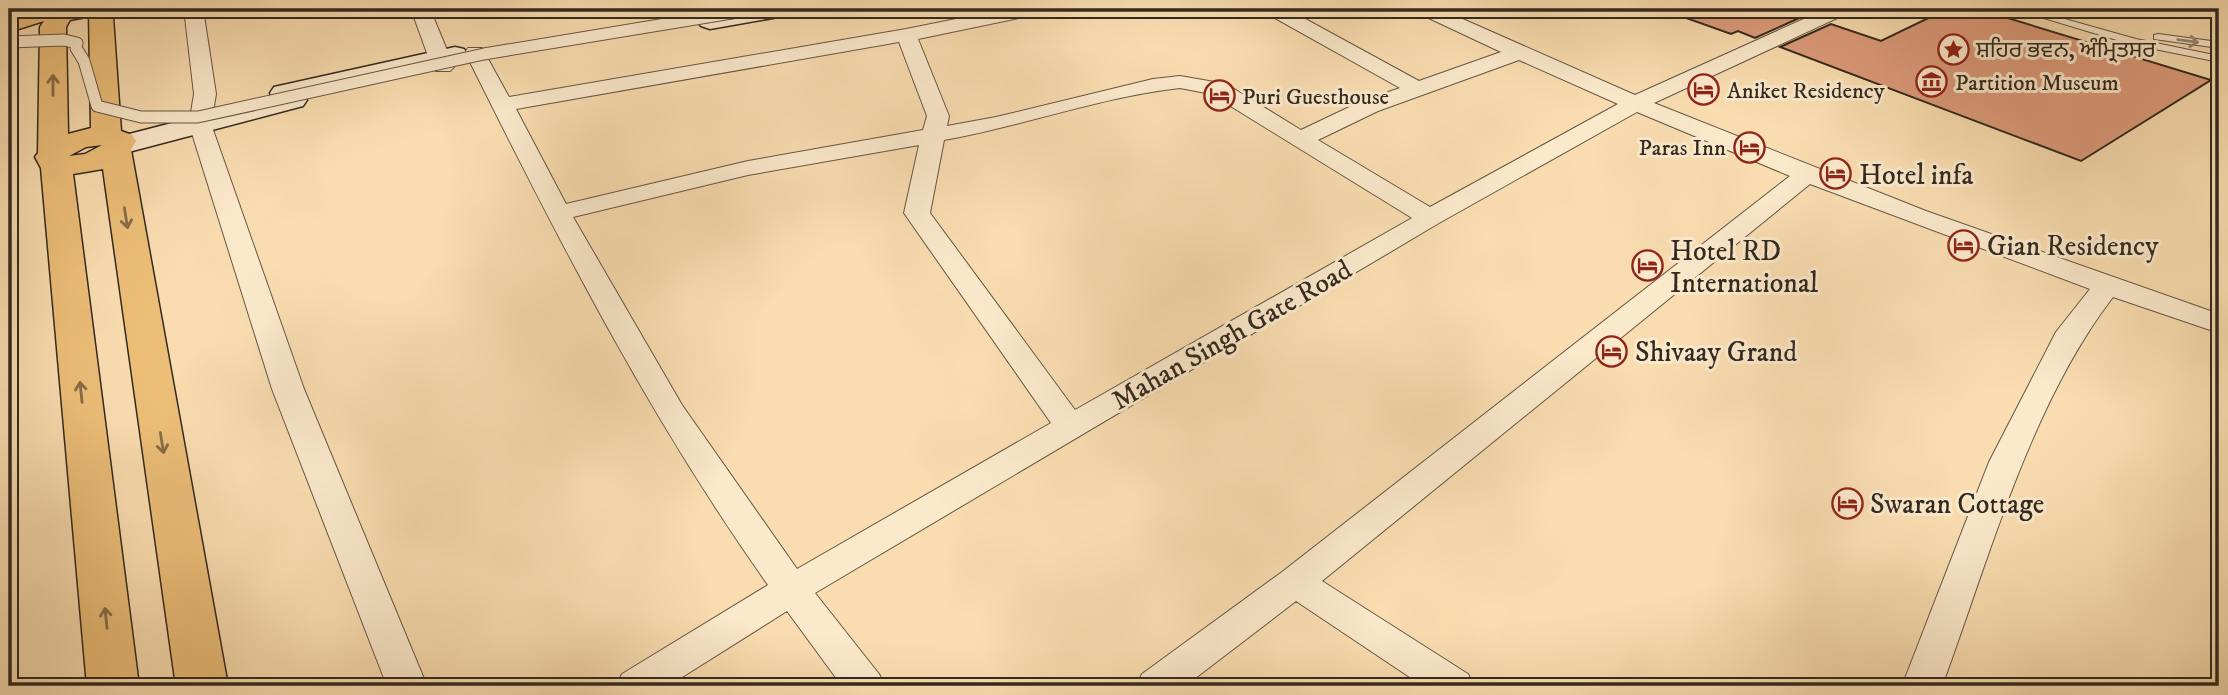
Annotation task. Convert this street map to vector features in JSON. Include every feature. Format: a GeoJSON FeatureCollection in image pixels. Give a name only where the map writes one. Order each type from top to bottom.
{"type":"FeatureCollection","features":[{"type":"Feature","properties":{"kind":"main road"},"geometry":{"type":"LineString","coordinates":[[9,24],[92,9]]}},
{"type":"Feature","properties":{"kind":"main road"},"geometry":{"type":"LineString","coordinates":[[103,9],[100,18],[115,142],[202,686]]}},
{"type":"Feature","properties":{"kind":"main road"},"geometry":{"type":"LineString","coordinates":[[9,43],[57,14]]}},
{"type":"Feature","properties":{"kind":"main road"},"geometry":{"type":"LineString","coordinates":[[57,14],[55,158],[113,686]]}},
{"type":"Feature","properties":{"kind":"main road"},"geometry":{"type":"LineString","coordinates":[[55,158],[74,142],[115,142]]}},
{"type":"Feature","properties":{"kind":"street"},"geometry":{"type":"LineString","coordinates":[[194,9],[205,94],[200,119],[288,389],[408,686]]}},
{"type":"Feature","properties":{"kind":"street"},"geometry":{"type":"LineString","coordinates":[[420,9],[441,63]]}},
{"type":"Feature","properties":{"kind":"street"},"geometry":{"type":"LineString","coordinates":[[115,142],[200,119],[281,103],[441,63],[733,9]]}},
{"type":"Feature","properties":{"kind":"street"},"geometry":{"type":"LineString","coordinates":[[477,56],[784,9]]}},
{"type":"Feature","properties":{"kind":"street"},"geometry":{"type":"LineString","coordinates":[[502,105],[711,66],[906,35],[957,16],[1033,9]]}},
{"type":"Feature","properties":{"kind":"street"},"geometry":{"type":"LineString","coordinates":[[1273,9],[1416,88]]}},
{"type":"Feature","properties":{"kind":"street"},"geometry":{"type":"LineString","coordinates":[[1425,9],[1518,53],[1809,173],[2107,286],[2219,324]]}},
{"type":"Feature","properties":{"kind":"street","name":"Mahan Singh Gate Road"},"geometry":{"type":"LineString","coordinates":[[636,686],[790,590],[1430,218],[1636,103],[1841,9]]}},
{"type":"Feature","properties":{"kind":"street"},"geometry":{"type":"LineString","coordinates":[[906,35],[938,116],[936,135],[917,203],[921,221],[1071,428]]}},
{"type":"Feature","properties":{"kind":"street"},"geometry":{"type":"LineString","coordinates":[[1303,138],[1370,106],[1518,53]]}},
{"type":"Feature","properties":{"kind":"street"},"geometry":{"type":"LineString","coordinates":[[477,56],[559,213],[669,411],[790,590],[865,686]]}},
{"type":"Feature","properties":{"kind":"street"},"geometry":{"type":"LineString","coordinates":[[559,213],[748,168],[996,124],[1143,87],[1180,82],[1219,89],[1430,218]]}},
{"type":"Feature","properties":{"kind":"street"},"geometry":{"type":"LineString","coordinates":[[1156,686],[1295,582],[1809,173]]}},
{"type":"Feature","properties":{"kind":"street"},"geometry":{"type":"LineString","coordinates":[[1922,686],[2006,462],[2071,332],[2107,286]]}},
{"type":"Feature","properties":{"kind":"street"},"geometry":{"type":"LineString","coordinates":[[1295,582],[1454,686]]}},
{"type":"Feature","properties":{"kind":"lane"},"geometry":{"type":"LineString","coordinates":[[9,43],[76,48],[83,56],[97,106],[141,117],[198,117],[484,54],[756,9]]}},
{"type":"Feature","properties":{"kind":"lane"},"geometry":{"type":"LineString","coordinates":[[2019,9],[2134,42],[2219,60]]}},
{"type":"Feature","properties":{"kind":"lane"},"geometry":{"type":"LineString","coordinates":[[2051,9],[2152,36],[2219,45]]}},
{"type":"Feature","properties":{"kind":"building"},"geometry":{"type":"Polygon","coordinates":[[[1670,9],[1791,9],[1806,15],[1755,38],[1738,31],[1731,34],[1669,12],[1670,9]]]}},
{"type":"Feature","properties":{"kind":"building"},"geometry":{"type":"Polygon","coordinates":[[[1947,9],[1978,9],[2211,80],[2081,161],[1780,47],[1831,24],[1881,41],[1947,9]]]}},
{"type":"Feature","properties":{"kind":"place","name":"ਸ਼ਹਿਰ ਭਵਨ, ਅੰਮ੍ਰਿਤਸਰ"},"geometry":{"type":"Point","coordinates":[1953,49]}},
{"type":"Feature","properties":{"kind":"place","name":"Partition Museum"},"geometry":{"type":"Point","coordinates":[1932,82]}},
{"type":"Feature","properties":{"kind":"place","name":"Aniket Residency"},"geometry":{"type":"Point","coordinates":[1704,90]}},
{"type":"Feature","properties":{"kind":"place","name":"Puri Guesthouse"},"geometry":{"type":"Point","coordinates":[1219,96]}},
{"type":"Feature","properties":{"kind":"place","name":"Paras Inn"},"geometry":{"type":"Point","coordinates":[1749,147]}},
{"type":"Feature","properties":{"kind":"place","name":"Hotel infa"},"geometry":{"type":"Point","coordinates":[1836,174]}},
{"type":"Feature","properties":{"kind":"place","name":"Gian Residency"},"geometry":{"type":"Point","coordinates":[1964,245]}},
{"type":"Feature","properties":{"kind":"place","name":"Hotel RD International"},"geometry":{"type":"Point","coordinates":[1647,266]}},
{"type":"Feature","properties":{"kind":"place","name":"Shivaay Grand"},"geometry":{"type":"Point","coordinates":[1612,351]}},
{"type":"Feature","properties":{"kind":"place","name":"Swaran Cottage"},"geometry":{"type":"Point","coordinates":[1847,503]}}]}
